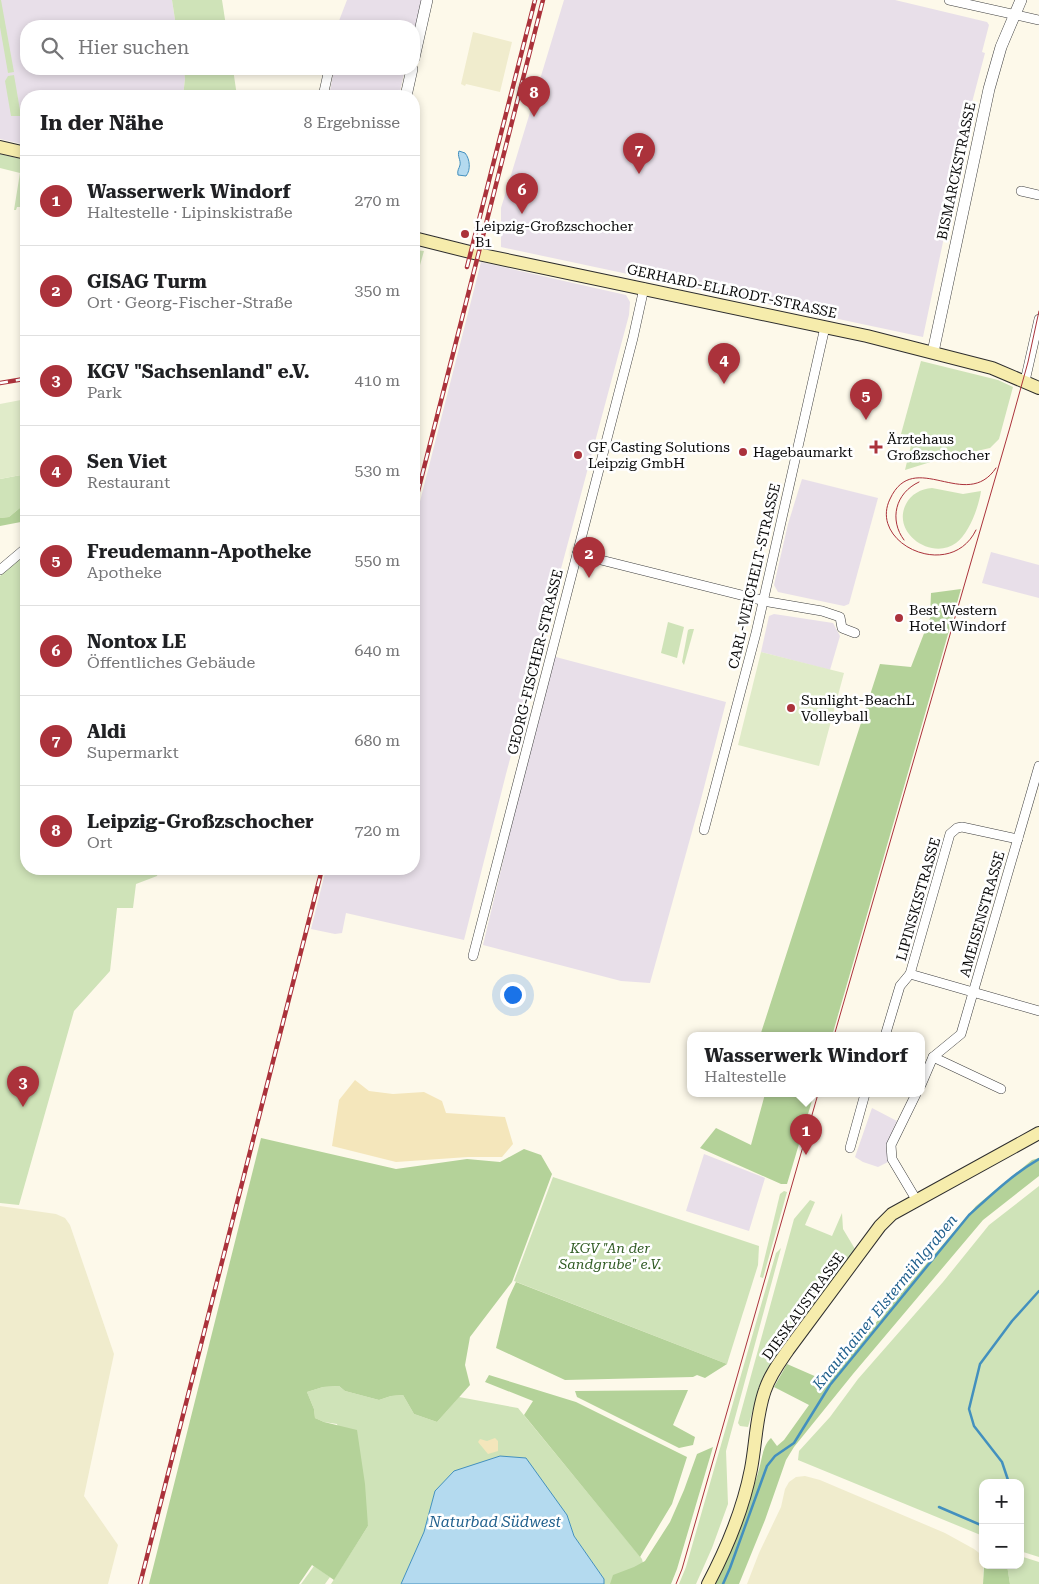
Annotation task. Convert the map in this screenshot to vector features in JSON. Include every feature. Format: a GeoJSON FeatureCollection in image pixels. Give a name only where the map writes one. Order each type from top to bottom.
{"type":"FeatureCollection","features":[{"type":"Feature","properties":{"kind":"main road"},"geometry":{"type":"LineString","coordinates":[[0,148],[20,152]]}},
{"type":"Feature","properties":{"kind":"main road","name":"GERHARD-ELLRODT-STRASSE"},"geometry":{"type":"LineString","coordinates":[[420,240],[478,254],[825,327],[932,352],[992,368],[1039,388]]}},
{"type":"Feature","properties":{"kind":"main road","name":"DIESKAUSTRASSE"},"geometry":{"type":"LineString","coordinates":[[708,1584],[722,1558],[737,1519],[751,1470],[762,1402],[774,1370],[880,1226],[892,1214],[1039,1133]]}},
{"type":"Feature","properties":{"kind":"street"},"geometry":{"type":"LineString","coordinates":[[420,30],[427,0]]}},
{"type":"Feature","properties":{"kind":"street"},"geometry":{"type":"LineString","coordinates":[[949,0],[1039,20]]}},
{"type":"Feature","properties":{"kind":"street","name":"BISMARCKSTRASSE"},"geometry":{"type":"LineString","coordinates":[[932,352],[989,89],[1001,47],[1021,0]]}},
{"type":"Feature","properties":{"kind":"street"},"geometry":{"type":"LineString","coordinates":[[324,90],[328,75]]}},
{"type":"Feature","properties":{"kind":"street"},"geometry":{"type":"LineString","coordinates":[[407,90],[411,75]]}},
{"type":"Feature","properties":{"kind":"street"},"geometry":{"type":"LineString","coordinates":[[1022,191],[1039,195]]}},
{"type":"Feature","properties":{"kind":"street","name":"GEORG-FISCHER-STRASSE"},"geometry":{"type":"LineString","coordinates":[[473,956],[633,338],[644,288]]}},
{"type":"Feature","properties":{"kind":"street"},"geometry":{"type":"LineString","coordinates":[[1025,381],[1039,319]]}},
{"type":"Feature","properties":{"kind":"street","name":"CARL-WEICHELT-STRASSE"},"geometry":{"type":"LineString","coordinates":[[704,830],[763,601],[825,327]]}},
{"type":"Feature","properties":{"kind":"street"},"geometry":{"type":"LineString","coordinates":[[0,570],[20,553]]}},
{"type":"Feature","properties":{"kind":"street"},"geometry":{"type":"LineString","coordinates":[[577,554],[763,601],[822,611],[840,617],[842,628],[855,633]]}},
{"type":"Feature","properties":{"kind":"street","name":"AMEISENSTRASSE"},"geometry":{"type":"LineString","coordinates":[[925,1076],[933,1057],[962,1034],[1039,766]]}},
{"type":"Feature","properties":{"kind":"street","name":"LIPINSKISTRASSE"},"geometry":{"type":"LineString","coordinates":[[886,1032],[900,986],[910,974],[950,834],[962,826],[1018,839]]}},
{"type":"Feature","properties":{"kind":"street"},"geometry":{"type":"LineString","coordinates":[[910,974],[1039,1011]]}},
{"type":"Feature","properties":{"kind":"street"},"geometry":{"type":"LineString","coordinates":[[933,1057],[1001,1090]]}},
{"type":"Feature","properties":{"kind":"street"},"geometry":{"type":"LineString","coordinates":[[850,1148],[865,1097]]}},
{"type":"Feature","properties":{"kind":"street"},"geometry":{"type":"LineString","coordinates":[[915,1097],[891,1145],[892,1158],[917,1201]]}},
{"type":"Feature","properties":{"kind":"shaded area"},"geometry":{"type":"Polygon","coordinates":[[[0,0],[172,0],[175,20],[20,20],[20,75],[185,75],[184,90],[20,90],[20,144],[0,139],[0,0]]]}},
{"type":"Feature","properties":{"kind":"shaded area"},"geometry":{"type":"Polygon","coordinates":[[[347,0],[422,0],[418,20],[339,20],[347,0]]]}},
{"type":"Feature","properties":{"kind":"shaded area"},"geometry":{"type":"Polygon","coordinates":[[[564,0],[895,0],[987,22],[989,25],[982,52],[985,53],[964,133],[923,337],[501,247],[501,208],[564,0]]]}},
{"type":"Feature","properties":{"kind":"shaded area"},"geometry":{"type":"Polygon","coordinates":[[[473,32],[512,42],[500,92],[461,84],[473,32]]]}},
{"type":"Feature","properties":{"kind":"shaded area"},"geometry":{"type":"Polygon","coordinates":[[[333,75],[404,75],[400,90],[330,90],[333,75]]]}},
{"type":"Feature","properties":{"kind":"shaded area"},"geometry":{"type":"Polygon","coordinates":[[[481,262],[626,295],[630,302],[629,315],[506,774],[464,940],[346,913],[342,933],[335,934],[311,929],[324,875],[420,875],[420,501],[481,262]]]}},
{"type":"Feature","properties":{"kind":"shaded area"},"geometry":{"type":"Polygon","coordinates":[[[802,479],[878,498],[849,604],[844,606],[778,592],[774,585],[788,524],[802,479]]]}},
{"type":"Feature","properties":{"kind":"shaded area"},"geometry":{"type":"Polygon","coordinates":[[[991,552],[1039,565],[1039,598],[982,583],[991,552]]]}},
{"type":"Feature","properties":{"kind":"shaded area"},"geometry":{"type":"Polygon","coordinates":[[[774,614],[833,623],[840,636],[830,670],[761,652],[769,616],[774,614]]]}},
{"type":"Feature","properties":{"kind":"shaded area"},"geometry":{"type":"Polygon","coordinates":[[[552,656],[726,702],[650,983],[621,981],[483,945],[552,656]]]}},
{"type":"Feature","properties":{"kind":"shaded area"},"geometry":{"type":"Polygon","coordinates":[[[872,1108],[897,1121],[886,1149],[890,1161],[878,1167],[855,1157],[872,1108]]]}},
{"type":"Feature","properties":{"kind":"shaded area"},"geometry":{"type":"Polygon","coordinates":[[[704,1154],[765,1178],[749,1231],[686,1211],[704,1154]]]}},
{"type":"Feature","properties":{"kind":"shaded area"},"geometry":{"type":"Polygon","coordinates":[[[0,1206],[56,1214],[65,1218],[70,1225],[114,1354],[84,1496],[118,1545],[108,1584],[0,1584],[0,1206]]]}},
{"type":"Feature","properties":{"kind":"shaded area"},"geometry":{"type":"Polygon","coordinates":[[[805,1476],[820,1480],[945,1533],[974,1549],[979,1553],[979,1569],[983,1569],[983,1584],[747,1584],[759,1553],[781,1507],[785,1489],[789,1482],[796,1477],[805,1476]]]}},
{"type":"Feature","properties":{"kind":"green space"},"geometry":{"type":"Polygon","coordinates":[[[0,0],[14,72],[8,73],[0,27],[0,0]]]}},
{"type":"Feature","properties":{"kind":"green space"},"geometry":{"type":"Polygon","coordinates":[[[172,0],[222,0],[225,20],[175,20],[172,0]]]}},
{"type":"Feature","properties":{"kind":"green space"},"geometry":{"type":"Polygon","coordinates":[[[14,75],[20,116],[11,116],[5,81],[8,76],[14,75]]]}},
{"type":"Feature","properties":{"kind":"green space"},"geometry":{"type":"Polygon","coordinates":[[[185,75],[234,75],[236,90],[184,90],[185,75]]]}},
{"type":"Feature","properties":{"kind":"green space"},"geometry":{"type":"Polygon","coordinates":[[[0,154],[20,159],[20,173],[0,168],[0,154]]]}},
{"type":"Feature","properties":{"kind":"green space"},"geometry":{"type":"Polygon","coordinates":[[[20,173],[20,207],[14,210],[20,173]]]}},
{"type":"Feature","properties":{"kind":"green space"},"geometry":{"type":"Polygon","coordinates":[[[420,251],[424,251],[420,265],[420,251]]]}},
{"type":"Feature","properties":{"kind":"green space"},"geometry":{"type":"Polygon","coordinates":[[[921,361],[998,380],[1013,387],[999,439],[990,448],[937,460],[905,470],[913,437],[901,434],[921,361]]]}},
{"type":"Feature","properties":{"kind":"green space"},"geometry":{"type":"Polygon","coordinates":[[[20,400],[20,475],[0,479],[0,404],[20,400]]]}},
{"type":"Feature","properties":{"kind":"green space"},"geometry":{"type":"Polygon","coordinates":[[[20,475],[20,508],[9,517],[0,518],[0,479],[20,475]]]}},
{"type":"Feature","properties":{"kind":"green space"},"geometry":{"type":"Polygon","coordinates":[[[932,488],[963,494],[981,491],[976,512],[969,527],[961,539],[946,548],[936,549],[916,541],[904,525],[903,515],[908,500],[917,493],[932,488]]]}},
{"type":"Feature","properties":{"kind":"green space"},"geometry":{"type":"Polygon","coordinates":[[[20,508],[20,522],[0,526],[0,518],[9,517],[20,508]]]}},
{"type":"Feature","properties":{"kind":"green space"},"geometry":{"type":"Polygon","coordinates":[[[20,559],[20,875],[157,875],[136,884],[133,908],[117,908],[110,971],[74,1011],[19,1205],[0,1203],[0,576],[20,559]]]}},
{"type":"Feature","properties":{"kind":"green space"},"geometry":{"type":"Polygon","coordinates":[[[961,589],[833,1032],[761,1032],[880,664],[911,667],[930,618],[931,593],[961,589]]]}},
{"type":"Feature","properties":{"kind":"green space"},"geometry":{"type":"Polygon","coordinates":[[[668,622],[684,627],[677,658],[661,653],[668,622]]]}},
{"type":"Feature","properties":{"kind":"green space"},"geometry":{"type":"Polygon","coordinates":[[[694,629],[684,665],[682,662],[688,630],[694,629]]]}},
{"type":"Feature","properties":{"kind":"green space","name":"Sunlight-BeachL Volleyball"},"geometry":{"type":"Polygon","coordinates":[[[761,652],[844,673],[819,766],[738,745],[761,652]]]}},
{"type":"Feature","properties":{"kind":"green space"},"geometry":{"type":"Polygon","coordinates":[[[764,1097],[813,1097],[787,1184],[781,1184],[700,1148],[716,1128],[751,1145],[764,1097]]]}},
{"type":"Feature","properties":{"kind":"green space"},"geometry":{"type":"Polygon","coordinates":[[[261,1138],[396,1169],[467,1159],[500,1162],[524,1149],[541,1155],[552,1174],[512,1282],[470,1337],[465,1365],[470,1385],[437,1422],[414,1414],[403,1395],[379,1400],[345,1391],[339,1386],[323,1387],[307,1392],[314,1409],[315,1418],[357,1430],[365,1484],[368,1526],[334,1580],[312,1565],[299,1584],[149,1584],[261,1138]]]}},
{"type":"Feature","properties":{"kind":"green space"},"geometry":{"type":"Polygon","coordinates":[[[1039,1158],[1039,1176],[983,1220],[794,1447],[786,1460],[765,1520],[739,1584],[715,1584],[739,1530],[768,1441],[771,1438],[777,1446],[784,1440],[809,1405],[774,1387],[787,1364],[826,1381],[976,1206],[1032,1160],[1039,1158]]]}},
{"type":"Feature","properties":{"kind":"green space","name":"KGV \"An der Sandgrube\" e.V."},"geometry":{"type":"Polygon","coordinates":[[[553,1177],[759,1246],[758,1265],[727,1364],[514,1281],[553,1177]]]}},
{"type":"Feature","properties":{"kind":"green space"},"geometry":{"type":"Polygon","coordinates":[[[1039,1186],[1039,1557],[1024,1552],[1024,1479],[979,1479],[979,1534],[798,1460],[799,1451],[830,1417],[858,1379],[943,1282],[989,1225],[1039,1186]]]}},
{"type":"Feature","properties":{"kind":"green space"},"geometry":{"type":"Polygon","coordinates":[[[784,1191],[787,1192],[763,1278],[760,1277],[780,1194],[784,1191]]]}},
{"type":"Feature","properties":{"kind":"green space"},"geometry":{"type":"Polygon","coordinates":[[[810,1200],[815,1202],[805,1225],[832,1236],[842,1213],[843,1229],[855,1249],[772,1363],[761,1381],[748,1427],[740,1426],[738,1423],[794,1219],[810,1200]]]}},
{"type":"Feature","properties":{"kind":"green space"},"geometry":{"type":"Polygon","coordinates":[[[781,1248],[726,1451],[728,1504],[696,1584],[679,1584],[686,1567],[776,1253],[781,1248]]]}},
{"type":"Feature","properties":{"kind":"green space"},"geometry":{"type":"Polygon","coordinates":[[[516,1282],[727,1364],[705,1378],[697,1375],[693,1377],[565,1380],[496,1348],[508,1299],[516,1282]]]}},
{"type":"Feature","properties":{"kind":"green space"},"geometry":{"type":"Polygon","coordinates":[[[489,1375],[576,1402],[687,1457],[672,1504],[640,1557],[524,1415],[533,1401],[485,1382],[489,1375]]]}},
{"type":"Feature","properties":{"kind":"green space"},"geometry":{"type":"Polygon","coordinates":[[[339,1386],[345,1391],[379,1400],[403,1395],[414,1414],[437,1422],[459,1397],[518,1408],[642,1559],[647,1581],[645,1584],[604,1584],[604,1579],[574,1536],[567,1515],[435,1491],[424,1532],[401,1584],[331,1584],[368,1526],[337,1424],[315,1418],[314,1409],[307,1392],[323,1387],[339,1386]]]}},
{"type":"Feature","properties":{"kind":"green space"},"geometry":{"type":"Polygon","coordinates":[[[688,1390],[673,1425],[695,1437],[693,1445],[679,1448],[577,1397],[575,1391],[688,1390]]]}},
{"type":"Feature","properties":{"kind":"green space"},"geometry":{"type":"Polygon","coordinates":[[[713,1447],[671,1584],[610,1584],[613,1575],[645,1561],[670,1522],[697,1454],[713,1447]]]}},
{"type":"Feature","properties":{"kind":"green space"},"geometry":{"type":"Polygon","coordinates":[[[1024,1557],[1039,1562],[1039,1584],[1010,1584],[1008,1569],[1024,1569],[1024,1557]]]}},
{"type":"Feature","properties":{"kind":"green space"},"geometry":{"type":"Polygon","coordinates":[[[314,1566],[330,1577],[325,1584],[301,1584],[314,1566]]]}},
{"type":"Feature","properties":{"kind":"green space"},"geometry":{"type":"Polygon","coordinates":[[[984,1569],[1008,1569],[1010,1584],[983,1584],[984,1569]]]}},
{"type":"Feature","properties":{"kind":"sand"},"geometry":{"type":"Polygon","coordinates":[[[355,1080],[369,1091],[393,1094],[424,1092],[442,1101],[446,1113],[505,1117],[513,1144],[502,1157],[468,1157],[396,1162],[332,1146],[339,1100],[355,1080]]]}},
{"type":"Feature","properties":{"kind":"sand"},"geometry":{"type":"Polygon","coordinates":[[[495,1438],[498,1441],[498,1451],[488,1454],[478,1442],[480,1439],[487,1441],[495,1438]]]}},
{"type":"Feature","properties":{"kind":"water"},"geometry":{"type":"Polygon","coordinates":[[[459,151],[467,155],[469,161],[469,171],[466,176],[458,175],[459,151]]]}},
{"type":"Feature","properties":{"kind":"water","name":"Naturbad Südwest"},"geometry":{"type":"Polygon","coordinates":[[[500,1456],[526,1458],[567,1515],[574,1536],[604,1579],[604,1584],[401,1584],[424,1532],[435,1491],[454,1471],[500,1456]]]}},
{"type":"Feature","properties":{"kind":"waterway","name":"Knauthainer Elstermühlgraben"},"geometry":{"type":"LineString","coordinates":[[723,1584],[767,1466],[775,1456],[794,1443],[830,1385],[969,1215],[1011,1178],[1039,1159]]}},
{"type":"Feature","properties":{"kind":"waterway"},"geometry":{"type":"LineString","coordinates":[[1008,1479],[1002,1462],[974,1426],[969,1409],[980,1364],[1012,1321],[1039,1291]]}},
{"type":"Feature","properties":{"kind":"waterway"},"geometry":{"type":"LineString","coordinates":[[939,1507],[979,1524]]}},
{"type":"Feature","properties":{"kind":"tram line"},"geometry":{"type":"LineString","coordinates":[[835,1032],[1010,427],[1028,362],[1039,311]]}},
{"type":"Feature","properties":{"kind":"tram line"},"geometry":{"type":"LineString","coordinates":[[976,530],[964,545],[949,553],[932,555],[915,551],[901,542],[891,530],[886,515],[890,499],[900,485],[912,479],[926,478],[970,485],[984,480],[996,468]]}},
{"type":"Feature","properties":{"kind":"tram line"},"geometry":{"type":"LineString","coordinates":[[904,540],[897,524],[897,508],[904,493],[919,482]]}},
{"type":"Feature","properties":{"kind":"tram line"},"geometry":{"type":"LineString","coordinates":[[676,1584],[682,1569],[817,1097]]}},
{"type":"Feature","properties":{"kind":"railway"},"geometry":{"type":"LineString","coordinates":[[467,267],[535,0]]}},
{"type":"Feature","properties":{"kind":"railway"},"geometry":{"type":"LineString","coordinates":[[420,483],[543,0]]}},
{"type":"Feature","properties":{"kind":"railway"},"geometry":{"type":"LineString","coordinates":[[0,383],[20,380]]}},
{"type":"Feature","properties":{"kind":"railway"},"geometry":{"type":"LineString","coordinates":[[140,1584],[320,875]]}},
{"type":"Feature","properties":{"kind":"place","name":"Leipzig-Großzschocher"},"geometry":{"type":"Point","coordinates":[534,117]}},
{"type":"Feature","properties":{"kind":"place","name":"Aldi"},"geometry":{"type":"Point","coordinates":[639,174]}},
{"type":"Feature","properties":{"kind":"place","name":"Nontox LE"},"geometry":{"type":"Point","coordinates":[522,214]}},
{"type":"Feature","properties":{"kind":"place","name":"Leipzig-Großzschocher B1"},"geometry":{"type":"Point","coordinates":[465,234]}},
{"type":"Feature","properties":{"kind":"place","name":"Sen Viet"},"geometry":{"type":"Point","coordinates":[724,384]}},
{"type":"Feature","properties":{"kind":"place","name":"Freudemann-Apotheke"},"geometry":{"type":"Point","coordinates":[866,420]}},
{"type":"Feature","properties":{"kind":"place","name":"Ärztehaus Großzschocher"},"geometry":{"type":"Point","coordinates":[876,447]}},
{"type":"Feature","properties":{"kind":"place","name":"Hagebaumarkt"},"geometry":{"type":"Point","coordinates":[743,452]}},
{"type":"Feature","properties":{"kind":"place","name":"GF Casting Solutions Leipzig GmbH"},"geometry":{"type":"Point","coordinates":[578,455]}},
{"type":"Feature","properties":{"kind":"place","name":"GISAG Turm"},"geometry":{"type":"Point","coordinates":[589,578]}},
{"type":"Feature","properties":{"kind":"place","name":"Best Western Hotel Windorf"},"geometry":{"type":"Point","coordinates":[899,618]}},
{"type":"Feature","properties":{"kind":"place","name":"Sunlight-BeachL Volleyball"},"geometry":{"type":"Point","coordinates":[791,708]}},
{"type":"Feature","properties":{"kind":"place","name":"KGV \"Sachsenland\" e.V."},"geometry":{"type":"Point","coordinates":[23,1107]}},
{"type":"Feature","properties":{"kind":"place","name":"Wasserwerk Windorf"},"geometry":{"type":"Point","coordinates":[806,1155]}}]}
